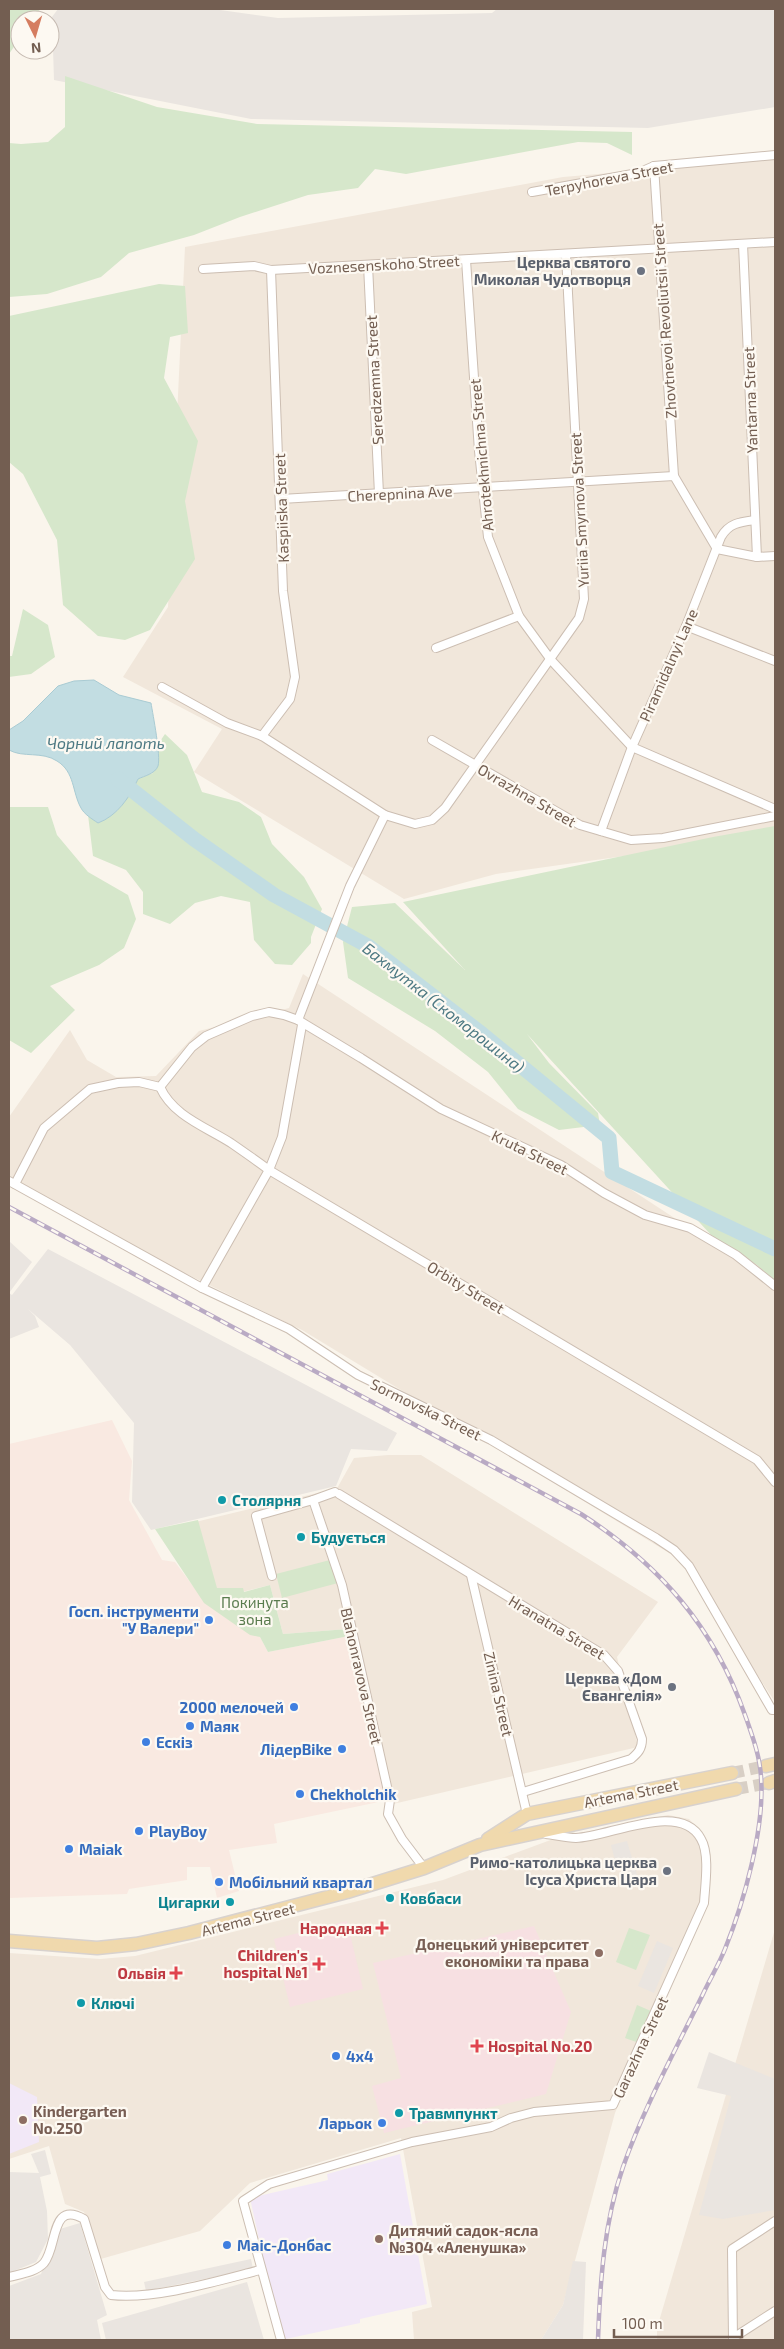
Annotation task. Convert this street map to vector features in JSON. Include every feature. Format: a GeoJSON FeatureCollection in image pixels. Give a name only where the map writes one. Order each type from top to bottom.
{"type":"FeatureCollection","features":[{"type":"Feature","properties":{"kind":"main road","name":"Artema Street"},"geometry":{"type":"LineString","coordinates":[[480,1845],[527,1814],[732,1773]]}},
{"type":"Feature","properties":{"kind":"main road","name":"Artema Street"},"geometry":{"type":"LineString","coordinates":[[9,1942],[97,1948],[136,1944],[293,1908],[424,1868],[480,1845],[532,1832],[736,1790]]}},
{"type":"Feature","properties":{"kind":"main road"},"geometry":{"type":"LineString","coordinates":[[532,1832],[529,1820],[544,1810]]}},
{"type":"Feature","properties":{"kind":"street","name":"Terpyhoreva Street"},"geometry":{"type":"LineString","coordinates":[[532,192],[638,173],[654,166],[775,155]]}},
{"type":"Feature","properties":{"kind":"street","name":"Zhovtnevoi Revoliutsii Street"},"geometry":{"type":"LineString","coordinates":[[654,166],[661,249],[674,476]]}},
{"type":"Feature","properties":{"kind":"street","name":"Voznesenskoho Street"},"geometry":{"type":"LineString","coordinates":[[203,269],[254,266],[271,270],[775,242]]}},
{"type":"Feature","properties":{"kind":"street","name":"Yantarna Street"},"geometry":{"type":"LineString","coordinates":[[743,244],[757,557]]}},
{"type":"Feature","properties":{"kind":"street","name":"Yuriia Smyrnova Street"},"geometry":{"type":"LineString","coordinates":[[385,815],[415,824],[432,820],[439,814],[551,660],[579,618],[584,599],[566,254]]}},
{"type":"Feature","properties":{"kind":"street","name":"Ahrotekhnichna Street"},"geometry":{"type":"LineString","coordinates":[[466,260],[483,489],[490,546],[519,616],[551,660],[632,747],[775,809]]}},
{"type":"Feature","properties":{"kind":"street","name":"Seredzemna Street"},"geometry":{"type":"LineString","coordinates":[[368,265],[379,494]]}},
{"type":"Feature","properties":{"kind":"street","name":"Kaspiiska Street"},"geometry":{"type":"LineString","coordinates":[[262,736],[290,699],[295,677],[283,591],[271,270]]}},
{"type":"Feature","properties":{"kind":"street","name":"Cherepnina Ave"},"geometry":{"type":"LineString","coordinates":[[281,499],[483,489],[674,476]]}},
{"type":"Feature","properties":{"kind":"street"},"geometry":{"type":"LineString","coordinates":[[674,476],[717,549],[757,557],[775,556]]}},
{"type":"Feature","properties":{"kind":"street","name":"Piramidalnyi Lane"},"geometry":{"type":"LineString","coordinates":[[601,831],[632,747],[686,626],[726,529],[734,523],[755,520]]}},
{"type":"Feature","properties":{"kind":"street"},"geometry":{"type":"LineString","coordinates":[[436,648],[519,616]]}},
{"type":"Feature","properties":{"kind":"street"},"geometry":{"type":"LineString","coordinates":[[686,626],[775,660]]}},
{"type":"Feature","properties":{"kind":"street"},"geometry":{"type":"LineString","coordinates":[[162,687],[227,723],[262,736],[378,808],[385,815],[350,886],[300,1023],[282,1137],[269,1170],[202,1288]]}},
{"type":"Feature","properties":{"kind":"street","name":"Ovrazhna Street"},"geometry":{"type":"LineString","coordinates":[[432,740],[580,825],[631,840],[664,838],[775,816]]}},
{"type":"Feature","properties":{"kind":"street","name":"Kruta Street"},"geometry":{"type":"LineString","coordinates":[[160,1086],[192,1047],[206,1036],[252,1016],[269,1012],[284,1015],[361,1058],[441,1109],[561,1165],[604,1193],[645,1215],[690,1228],[736,1255],[775,1286]]}},
{"type":"Feature","properties":{"kind":"street"},"geometry":{"type":"LineString","coordinates":[[12,1182],[44,1128],[90,1090],[118,1083],[139,1082],[160,1086]]}},
{"type":"Feature","properties":{"kind":"street","name":"Orbity Street"},"geometry":{"type":"LineString","coordinates":[[160,1086],[178,1110],[269,1170],[757,1460],[775,1482]]}},
{"type":"Feature","properties":{"kind":"street","name":"Sormovska Street"},"geometry":{"type":"LineString","coordinates":[[12,1182],[202,1288],[289,1329],[358,1375],[491,1440],[668,1546],[688,1566],[772,1710],[775,1710]]}},
{"type":"Feature","properties":{"kind":"street","name":"Hranatna Street"},"geometry":{"type":"LineString","coordinates":[[314,1500],[337,1493],[610,1658],[618,1671],[642,1739],[642,1746],[631,1759],[523,1792]]}},
{"type":"Feature","properties":{"kind":"street"},"geometry":{"type":"LineString","coordinates":[[272,1576],[256,1516],[314,1500]]}},
{"type":"Feature","properties":{"kind":"street","name":"Blahonravova Street"},"geometry":{"type":"LineString","coordinates":[[314,1500],[342,1585],[390,1800],[388,1814],[402,1839],[424,1868]]}},
{"type":"Feature","properties":{"kind":"street","name":"Zinina Street"},"geometry":{"type":"LineString","coordinates":[[471,1575],[527,1814]]}},
{"type":"Feature","properties":{"kind":"street","name":"Garazhna Street"},"geometry":{"type":"LineString","coordinates":[[281,2340],[260,2270],[244,2201],[269,2184],[412,2142],[491,2127],[511,2118],[534,2112],[613,2105],[704,1903],[707,1869],[701,1838],[684,1822],[667,1820],[576,1838],[532,1832]]}},
{"type":"Feature","properties":{"kind":"street"},"geometry":{"type":"LineString","coordinates":[[9,2277],[39,2268],[49,2253],[58,2222],[65,2215],[74,2213],[84,2219],[105,2287],[111,2294],[124,2296],[192,2287],[260,2270]]}},
{"type":"Feature","properties":{"kind":"street"},"geometry":{"type":"LineString","coordinates":[[733,2339],[732,2250],[775,2221]]}},
{"type":"Feature","properties":{"kind":"street"},"geometry":{"type":"LineString","coordinates":[[733,2339],[775,2311]]}},
{"type":"Feature","properties":{"kind":"shaded area"},"geometry":{"type":"Polygon","coordinates":[[[213,9],[278,18],[492,13],[497,9],[775,9],[775,107],[648,128],[251,119],[54,80],[53,60],[60,60],[60,10],[57,10],[213,9]]]}},
{"type":"Feature","properties":{"kind":"shaded area"},"geometry":{"type":"Polygon","coordinates":[[[775,159],[775,835],[496,874],[404,899],[194,772],[222,729],[123,677],[168,607],[185,247],[563,177],[775,159]]]}},
{"type":"Feature","properties":{"kind":"shaded area"},"geometry":{"type":"Polygon","coordinates":[[[303,974],[749,1267],[775,1291],[775,1702],[684,1562],[302,1330],[137,1250],[9,1182],[9,1117],[70,1030],[87,1060],[116,1077],[156,1076],[199,1031],[289,1008],[303,974]]]}},
{"type":"Feature","properties":{"kind":"shaded area"},"geometry":{"type":"Polygon","coordinates":[[[9,1241],[32,1262],[9,1293],[9,1241]]]}},
{"type":"Feature","properties":{"kind":"shaded area"},"geometry":{"type":"Polygon","coordinates":[[[48,1249],[397,1433],[387,1451],[351,1449],[336,1486],[151,1530],[132,1502],[134,1423],[70,1345],[28,1309],[35,1316],[39,1327],[9,1339],[9,1293],[12,1295],[48,1249]]]}},
{"type":"Feature","properties":{"kind":"shaded area","name":"Маяк"},"geometry":{"type":"Polygon","coordinates":[[[112,1420],[132,1461],[129,1500],[162,1560],[175,1562],[205,1602],[260,1637],[268,1652],[349,1636],[388,1800],[274,1824],[277,1843],[229,1850],[239,1891],[217,1898],[210,1867],[187,1867],[187,1880],[129,1889],[127,1894],[9,1898],[9,1444],[112,1420]]]}},
{"type":"Feature","properties":{"kind":"shaded area"},"geometry":{"type":"Polygon","coordinates":[[[421,1455],[658,1602],[617,1657],[638,1747],[393,1804],[348,1629],[283,1634],[270,1585],[214,1599],[191,1523],[326,1491],[335,1492],[354,1458],[421,1455]]]}},
{"type":"Feature","properties":{"kind":"shaded area"},"geometry":{"type":"Polygon","coordinates":[[[668,1815],[689,1819],[699,1829],[706,1843],[710,1861],[710,1887],[615,2113],[563,2305],[541,2340],[414,2340],[412,2312],[432,2307],[401,2138],[250,2183],[200,2231],[97,2260],[84,2212],[65,2204],[49,2146],[9,2159],[9,1953],[100,1959],[135,1956],[443,1880],[556,1838],[668,1815]]]}},
{"type":"Feature","properties":{"kind":"shaded area"},"geometry":{"type":"Polygon","coordinates":[[[627,1841],[637,1875],[629,1878],[623,1858],[615,1860],[611,1845],[627,1841]]]}},
{"type":"Feature","properties":{"kind":"shaded area","name":"Children's hospital №1"},"geometry":{"type":"Polygon","coordinates":[[[347,1921],[363,1989],[290,2007],[274,1939],[347,1921]]]}},
{"type":"Feature","properties":{"kind":"shaded area","name":"Hospital No.20"},"geometry":{"type":"Polygon","coordinates":[[[534,1926],[571,2012],[546,2094],[384,2133],[372,2086],[401,2078],[373,1963],[534,1926]]]}},
{"type":"Feature","properties":{"kind":"shaded area"},"geometry":{"type":"Polygon","coordinates":[[[775,1929],[775,2340],[657,2340],[657,2328],[775,1929]]]}},
{"type":"Feature","properties":{"kind":"shaded area"},"geometry":{"type":"Polygon","coordinates":[[[657,1941],[673,1948],[654,1993],[638,1986],[657,1941]]]}},
{"type":"Feature","properties":{"kind":"shaded area"},"geometry":{"type":"Polygon","coordinates":[[[709,2052],[775,2079],[775,2210],[723,2219],[699,2215],[731,2096],[697,2088],[709,2052]]]}},
{"type":"Feature","properties":{"kind":"shaded area","name":"Kindergarten No.250"},"geometry":{"type":"Polygon","coordinates":[[[9,2083],[37,2097],[39,2142],[9,2154],[9,2083]]]}},
{"type":"Feature","properties":{"kind":"shaded area"},"geometry":{"type":"Polygon","coordinates":[[[45,2150],[51,2174],[40,2177],[47,2211],[48,2239],[36,2262],[9,2273],[9,2172],[39,2173],[31,2154],[45,2150]]]}},
{"type":"Feature","properties":{"kind":"shaded area"},"geometry":{"type":"Polygon","coordinates":[[[400,2154],[427,2304],[360,2319],[360,2323],[281,2340],[250,2198],[328,2180],[327,2174],[400,2154]]]}},
{"type":"Feature","properties":{"kind":"shaded area"},"geometry":{"type":"Polygon","coordinates":[[[80,2223],[107,2315],[97,2320],[101,2340],[9,2340],[9,2286],[41,2274],[60,2229],[80,2223]]]}},
{"type":"Feature","properties":{"kind":"shaded area"},"geometry":{"type":"Polygon","coordinates":[[[251,2259],[253,2269],[146,2291],[144,2282],[251,2259]]]}},
{"type":"Feature","properties":{"kind":"shaded area"},"geometry":{"type":"Polygon","coordinates":[[[573,2261],[586,2262],[583,2340],[541,2340],[563,2305],[573,2261]]]}},
{"type":"Feature","properties":{"kind":"shaded area"},"geometry":{"type":"Polygon","coordinates":[[[247,2282],[264,2340],[106,2340],[102,2323],[247,2282]]]}},
{"type":"Feature","properties":{"kind":"green space"},"geometry":{"type":"Polygon","coordinates":[[[9,9],[40,9],[10,10],[9,54],[9,9]]]}},
{"type":"Feature","properties":{"kind":"green space"},"geometry":{"type":"Polygon","coordinates":[[[65,76],[157,107],[257,124],[632,132],[632,155],[607,143],[578,142],[406,174],[375,169],[358,188],[308,195],[240,217],[194,235],[129,253],[101,277],[47,294],[9,297],[9,143],[48,142],[65,127],[65,76]]]}},
{"type":"Feature","properties":{"kind":"green space"},"geometry":{"type":"Polygon","coordinates":[[[159,284],[185,286],[188,333],[170,337],[164,378],[198,441],[185,501],[195,559],[150,630],[125,640],[98,636],[63,605],[57,540],[23,474],[9,462],[9,316],[159,284]]]}},
{"type":"Feature","properties":{"kind":"green space"},"geometry":{"type":"Polygon","coordinates":[[[23,609],[48,625],[55,657],[31,674],[9,677],[9,656],[12,656],[23,609]]]}},
{"type":"Feature","properties":{"kind":"green space"},"geometry":{"type":"Polygon","coordinates":[[[165,734],[187,755],[202,792],[239,802],[261,817],[272,844],[304,877],[322,909],[311,937],[311,943],[292,965],[275,964],[254,940],[250,902],[221,896],[195,903],[170,924],[143,914],[143,892],[126,870],[93,856],[88,815],[98,823],[117,811],[138,779],[153,773],[158,754],[156,747],[165,734]]]}},
{"type":"Feature","properties":{"kind":"green space"},"geometry":{"type":"Polygon","coordinates":[[[9,807],[48,807],[57,835],[88,872],[128,895],[136,919],[124,948],[99,965],[50,986],[75,1010],[31,1053],[9,1040],[9,807]]]}},
{"type":"Feature","properties":{"kind":"green space"},"geometry":{"type":"Polygon","coordinates":[[[775,826],[775,1281],[757,1265],[711,1235],[527,1034],[549,1063],[598,1113],[600,1125],[559,1130],[518,1109],[488,1072],[435,1031],[348,978],[343,942],[352,907],[395,903],[465,970],[403,902],[713,837],[775,826]]]}},
{"type":"Feature","properties":{"kind":"green space","name":"Покинута зона"},"geometry":{"type":"Polygon","coordinates":[[[198,1520],[217,1588],[243,1588],[244,1592],[270,1585],[283,1634],[348,1629],[349,1636],[268,1652],[260,1637],[250,1635],[204,1603],[155,1529],[198,1520]]]}},
{"type":"Feature","properties":{"kind":"green space","name":"Покинута зона"},"geometry":{"type":"Polygon","coordinates":[[[330,1560],[338,1583],[282,1598],[276,1574],[330,1560]]]}},
{"type":"Feature","properties":{"kind":"green space"},"geometry":{"type":"Polygon","coordinates":[[[629,1928],[650,1935],[636,1970],[616,1962],[629,1928]]]}},
{"type":"Feature","properties":{"kind":"green space"},"geometry":{"type":"Polygon","coordinates":[[[637,2005],[651,2011],[639,2043],[625,2038],[637,2005]]]}},
{"type":"Feature","properties":{"kind":"water","name":"Чорний лапоть"},"geometry":{"type":"Polygon","coordinates":[[[94,680],[119,695],[151,703],[159,761],[157,769],[138,779],[117,811],[98,823],[82,810],[70,776],[57,761],[45,756],[20,754],[9,750],[9,730],[23,721],[58,686],[74,681],[94,680]]]}},
{"type":"Feature","properties":{"kind":"waterway","name":"Бахмутка (Скоморошина)"},"geometry":{"type":"LineString","coordinates":[[118,779],[194,839],[274,895],[368,946],[482,1034],[609,1138],[612,1172],[775,1249]]}},
{"type":"Feature","properties":{"kind":"tunnel"},"geometry":{"type":"LineString","coordinates":[[732,1773],[766,1766]]}},
{"type":"Feature","properties":{"kind":"tunnel"},"geometry":{"type":"LineString","coordinates":[[736,1789],[769,1783]]}},
{"type":"Feature","properties":{"kind":"railway"},"geometry":{"type":"LineString","coordinates":[[9,1207],[581,1514],[609,1533],[659,1576],[681,1600],[717,1654],[732,1683],[745,1715],[759,1761],[761,1777],[760,1819],[752,1865],[725,1949],[650,2101],[623,2167],[607,2231],[600,2296],[598,2340]]}},
{"type":"Feature","properties":{"kind":"place","name":"Церква святого Миколая Чудотворця"},"geometry":{"type":"Point","coordinates":[641,271]}},
{"type":"Feature","properties":{"kind":"place","name":"Столярня"},"geometry":{"type":"Point","coordinates":[222,1500]}},
{"type":"Feature","properties":{"kind":"place","name":"Будується"},"geometry":{"type":"Point","coordinates":[301,1537]}},
{"type":"Feature","properties":{"kind":"place","name":"Госп. інструменти \"У Валери\""},"geometry":{"type":"Point","coordinates":[209,1620]}},
{"type":"Feature","properties":{"kind":"place","name":"Церква «Дом Євангелія»"},"geometry":{"type":"Point","coordinates":[672,1687]}},
{"type":"Feature","properties":{"kind":"place","name":"2000 мелочей"},"geometry":{"type":"Point","coordinates":[294,1707]}},
{"type":"Feature","properties":{"kind":"place","name":"Маяк"},"geometry":{"type":"Point","coordinates":[190,1726]}},
{"type":"Feature","properties":{"kind":"place","name":"Ескіз"},"geometry":{"type":"Point","coordinates":[146,1742]}},
{"type":"Feature","properties":{"kind":"place","name":"ЛідерBike"},"geometry":{"type":"Point","coordinates":[342,1749]}},
{"type":"Feature","properties":{"kind":"place","name":"Chekholchik"},"geometry":{"type":"Point","coordinates":[300,1794]}},
{"type":"Feature","properties":{"kind":"place","name":"PlayBoy"},"geometry":{"type":"Point","coordinates":[139,1831]}},
{"type":"Feature","properties":{"kind":"place","name":"Maiak"},"geometry":{"type":"Point","coordinates":[69,1849]}},
{"type":"Feature","properties":{"kind":"place","name":"Римо-католицька церква Ісуса Христа Царя"},"geometry":{"type":"Point","coordinates":[667,1871]}},
{"type":"Feature","properties":{"kind":"place","name":"Мобільний квартал"},"geometry":{"type":"Point","coordinates":[219,1882]}},
{"type":"Feature","properties":{"kind":"place","name":"Ковбаси"},"geometry":{"type":"Point","coordinates":[390,1898]}},
{"type":"Feature","properties":{"kind":"place","name":"Цигарки"},"geometry":{"type":"Point","coordinates":[230,1902]}},
{"type":"Feature","properties":{"kind":"place","name":"Народная"},"geometry":{"type":"Point","coordinates":[382,1928]}},
{"type":"Feature","properties":{"kind":"place","name":"Донецький університет економіки та права"},"geometry":{"type":"Point","coordinates":[599,1953]}},
{"type":"Feature","properties":{"kind":"place","name":"Children's hospital №1"},"geometry":{"type":"Point","coordinates":[319,1964]}},
{"type":"Feature","properties":{"kind":"place","name":"Ольвія"},"geometry":{"type":"Point","coordinates":[176,1973]}},
{"type":"Feature","properties":{"kind":"place","name":"Ключі"},"geometry":{"type":"Point","coordinates":[81,2003]}},
{"type":"Feature","properties":{"kind":"place","name":"Hospital No.20"},"geometry":{"type":"Point","coordinates":[477,2046]}},
{"type":"Feature","properties":{"kind":"place","name":"4x4"},"geometry":{"type":"Point","coordinates":[336,2056]}},
{"type":"Feature","properties":{"kind":"place","name":"Травмпункт"},"geometry":{"type":"Point","coordinates":[399,2113]}},
{"type":"Feature","properties":{"kind":"place","name":"Kindergarten No.250"},"geometry":{"type":"Point","coordinates":[23,2120]}},
{"type":"Feature","properties":{"kind":"place","name":"Ларьок"},"geometry":{"type":"Point","coordinates":[382,2123]}},
{"type":"Feature","properties":{"kind":"place","name":"Дитячий садок-ясла №304 «Аленушка»"},"geometry":{"type":"Point","coordinates":[379,2239]}},
{"type":"Feature","properties":{"kind":"place","name":"Маіс-Донбас"},"geometry":{"type":"Point","coordinates":[227,2245]}}]}
